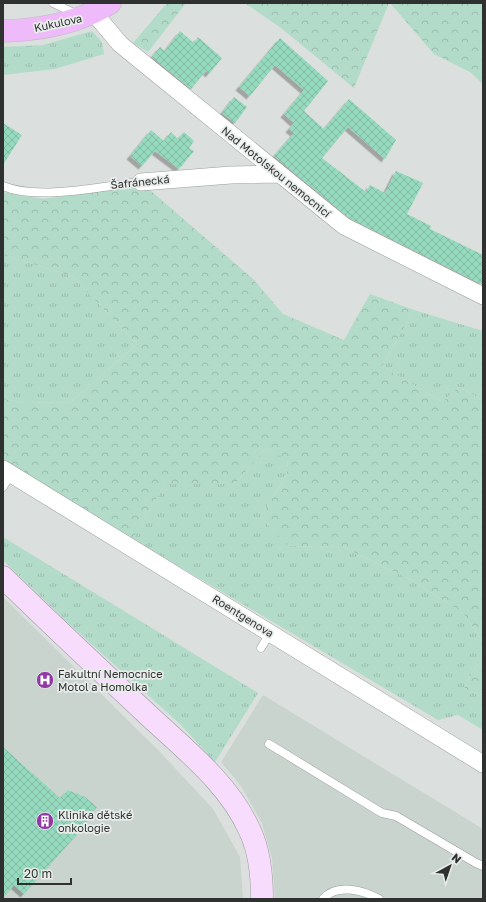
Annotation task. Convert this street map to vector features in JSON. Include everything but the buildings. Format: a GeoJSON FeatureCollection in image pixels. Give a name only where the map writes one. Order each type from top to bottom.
{"type":"FeatureCollection","features":[{"type":"Feature","properties":{"kind":"main road","name":"Kukulova"},"geometry":{"type":"LineString","coordinates":[[3,30],[24,30],[96,11]]}},
{"type":"Feature","properties":{"kind":"street","name":"Nad Motolskou nemocnicí"},"geometry":{"type":"LineString","coordinates":[[96,11],[120,44],[344,226],[483,296]]}},
{"type":"Feature","properties":{"kind":"street","name":"Šafránecká"},"geometry":{"type":"LineString","coordinates":[[141,182],[216,176],[279,174]]}},
{"type":"Feature","properties":{"kind":"street","name":"Roentgenova"},"geometry":{"type":"LineString","coordinates":[[6,477],[270,633],[483,764]]}},
{"type":"Feature","properties":{"kind":"street"},"geometry":{"type":"LineString","coordinates":[[3,576],[181,746],[223,789],[241,812],[251,831],[262,877],[262,899]]}},
{"type":"Feature","properties":{"kind":"lane","name":"Nad Motolskou nemocnicí"},"geometry":{"type":"LineString","coordinates":[[53,3],[96,11]]}},
{"type":"Feature","properties":{"kind":"lane","name":"Šafránecká"},"geometry":{"type":"LineString","coordinates":[[3,186],[11,189],[46,193],[141,182]]}},
{"type":"Feature","properties":{"kind":"lane"},"geometry":{"type":"LineString","coordinates":[[261,648],[270,633]]}},
{"type":"Feature","properties":{"kind":"lane"},"geometry":{"type":"LineString","coordinates":[[269,744],[382,813],[396,816],[483,866]]}},
{"type":"Feature","properties":{"kind":"lane"},"geometry":{"type":"LineString","coordinates":[[323,899],[327,894],[340,890],[355,890],[379,899]]}},
{"type":"Feature","properties":{"kind":"shaded area","name":"Fakultní Nemocnice Motol a Homolka"},"geometry":{"type":"Polygon","coordinates":[[[3,597],[161,753],[213,809],[240,857],[243,899],[3,899],[3,597]]]}},
{"type":"Feature","properties":{"kind":"shaded area"},"geometry":{"type":"Polygon","coordinates":[[[263,695],[483,829],[483,899],[275,899],[272,858],[262,823],[241,786],[221,762],[263,695]]]}},
{"type":"Feature","properties":{"kind":"green space"},"geometry":{"type":"Polygon","coordinates":[[[167,3],[186,3],[148,52],[133,43],[167,3]]]}},
{"type":"Feature","properties":{"kind":"green space"},"geometry":{"type":"Polygon","coordinates":[[[245,3],[389,3],[354,88],[281,28],[245,3]]]}},
{"type":"Feature","properties":{"kind":"green space"},"geometry":{"type":"Polygon","coordinates":[[[390,3],[483,3],[483,84],[470,72],[434,54],[390,3]]]}},
{"type":"Feature","properties":{"kind":"green space"},"geometry":{"type":"Polygon","coordinates":[[[92,31],[102,42],[104,54],[55,69],[3,75],[3,47],[43,45],[92,31]]]}},
{"type":"Feature","properties":{"kind":"green space"},"geometry":{"type":"Polygon","coordinates":[[[144,185],[253,279],[283,314],[344,340],[370,294],[414,310],[382,366],[442,402],[459,387],[483,400],[483,641],[463,613],[413,581],[343,547],[289,546],[260,517],[286,476],[288,460],[265,449],[235,484],[165,484],[133,539],[3,460],[3,399],[26,403],[71,402],[137,344],[72,276],[3,255],[3,192],[43,199],[144,185]]]}},
{"type":"Feature","properties":{"kind":"green space"},"geometry":{"type":"Polygon","coordinates":[[[3,255],[72,276],[137,344],[71,402],[26,403],[3,399],[3,255]]]}},
{"type":"Feature","properties":{"kind":"green space"},"geometry":{"type":"Polygon","coordinates":[[[414,310],[483,331],[483,400],[459,387],[442,402],[382,366],[414,310]]]}},
{"type":"Feature","properties":{"kind":"green space"},"geometry":{"type":"Polygon","coordinates":[[[265,449],[288,459],[286,476],[260,517],[289,546],[343,547],[413,581],[463,613],[483,641],[483,652],[464,688],[479,695],[483,694],[483,730],[458,715],[438,720],[133,539],[165,484],[235,484],[265,449]]]}},
{"type":"Feature","properties":{"kind":"green space"},"geometry":{"type":"Polygon","coordinates":[[[3,537],[258,693],[215,762],[180,724],[67,622],[3,560],[3,537]]]}},
{"type":"Feature","properties":{"kind":"green space"},"geometry":{"type":"Polygon","coordinates":[[[483,652],[483,694],[479,695],[464,688],[483,652]]]}},
{"type":"Feature","properties":{"kind":"place","name":"Fakultní Nemocnice Motol a Homolka"},"geometry":{"type":"Point","coordinates":[45,680]}},
{"type":"Feature","properties":{"kind":"place","name":"Klinika dětské onkologie"},"geometry":{"type":"Point","coordinates":[45,821]}}]}
